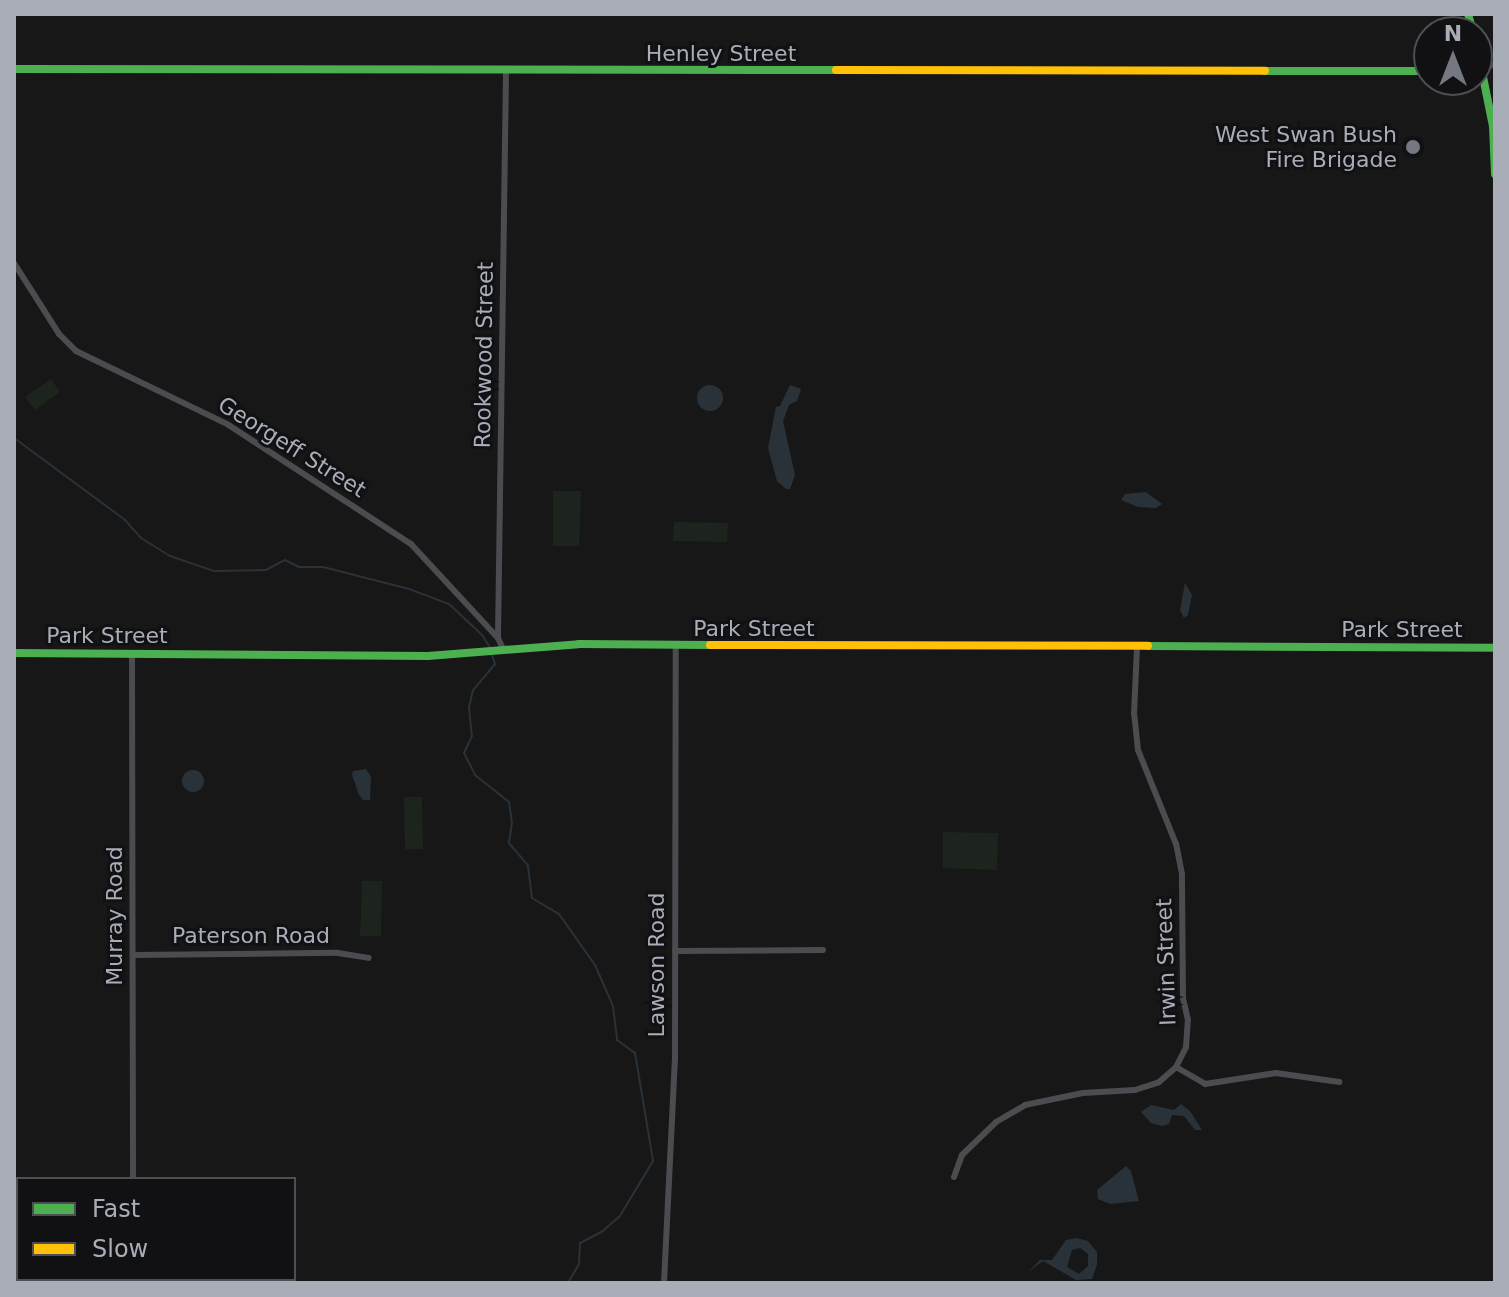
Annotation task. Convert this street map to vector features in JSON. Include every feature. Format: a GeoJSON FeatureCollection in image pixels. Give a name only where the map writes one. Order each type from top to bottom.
{"type":"FeatureCollection","features":[{"type":"Feature","properties":{"kind":"street","name":"Henley Street"},"geometry":{"type":"LineString","coordinates":[[14,69],[1413,71]]}},
{"type":"Feature","properties":{"kind":"street","name":"Rookwood Street"},"geometry":{"type":"LineString","coordinates":[[498,638],[506,72]]}},
{"type":"Feature","properties":{"kind":"street"},"geometry":{"type":"LineString","coordinates":[[1486,96],[1493,126],[1495,174]]}},
{"type":"Feature","properties":{"kind":"street","name":"Georgeff Street"},"geometry":{"type":"LineString","coordinates":[[14,263],[59,334],[76,351],[227,424],[411,544],[498,638],[504,651]]}},
{"type":"Feature","properties":{"kind":"street","name":"Park Street"},"geometry":{"type":"LineString","coordinates":[[14,653],[428,656],[579,644],[1495,648]]}},
{"type":"Feature","properties":{"kind":"street","name":"Lawson Road"},"geometry":{"type":"LineString","coordinates":[[664,1283],[674,1102],[676,646]]}},
{"type":"Feature","properties":{"kind":"street","name":"Irwin Street"},"geometry":{"type":"LineString","coordinates":[[1137,648],[1134,714],[1138,750],[1176,844],[1182,874],[1183,998],[1188,1020],[1186,1047],[1176,1067]]}},
{"type":"Feature","properties":{"kind":"street","name":"Murray Road"},"geometry":{"type":"LineString","coordinates":[[132,653],[133,1177]]}},
{"type":"Feature","properties":{"kind":"street"},"geometry":{"type":"LineString","coordinates":[[675,951],[823,950]]}},
{"type":"Feature","properties":{"kind":"street","name":"Paterson Road"},"geometry":{"type":"LineString","coordinates":[[134,955],[338,953],[369,958]]}},
{"type":"Feature","properties":{"kind":"street"},"geometry":{"type":"LineString","coordinates":[[954,1177],[962,1155],[996,1122],[1025,1105],[1083,1093],[1135,1090],[1159,1082],[1176,1067],[1205,1084],[1276,1073],[1339,1082]]}},
{"type":"Feature","properties":{"kind":"shaded area"},"geometry":{"type":"Polygon","coordinates":[[[51,379],[60,392],[35,410],[25,397],[51,379]]]}},
{"type":"Feature","properties":{"kind":"shaded area"},"geometry":{"type":"Polygon","coordinates":[[[710,385],[719,389],[723,398],[719,407],[710,411],[701,407],[697,398],[701,389],[710,385]]]}},
{"type":"Feature","properties":{"kind":"shaded area"},"geometry":{"type":"Polygon","coordinates":[[[790,385],[801,389],[797,401],[789,405],[783,421],[795,475],[790,489],[786,489],[777,481],[768,448],[776,407],[780,406],[790,385]]]}},
{"type":"Feature","properties":{"kind":"shaded area"},"geometry":{"type":"Polygon","coordinates":[[[553,491],[581,491],[579,546],[553,546],[553,491]]]}},
{"type":"Feature","properties":{"kind":"shaded area"},"geometry":{"type":"Polygon","coordinates":[[[1146,492],[1162,504],[1156,508],[1138,507],[1121,500],[1125,494],[1146,492]]]}},
{"type":"Feature","properties":{"kind":"shaded area"},"geometry":{"type":"Polygon","coordinates":[[[674,522],[728,523],[727,542],[673,541],[674,522]]]}},
{"type":"Feature","properties":{"kind":"shaded area"},"geometry":{"type":"Polygon","coordinates":[[[1185,583],[1192,595],[1188,615],[1184,618],[1180,610],[1185,583]]]}},
{"type":"Feature","properties":{"kind":"shaded area"},"geometry":{"type":"Polygon","coordinates":[[[366,769],[371,777],[370,800],[363,800],[359,795],[352,775],[353,771],[366,769]]]}},
{"type":"Feature","properties":{"kind":"shaded area"},"geometry":{"type":"Polygon","coordinates":[[[193,770],[204,781],[193,792],[182,781],[193,770]]]}},
{"type":"Feature","properties":{"kind":"shaded area"},"geometry":{"type":"Polygon","coordinates":[[[404,797],[422,797],[423,849],[405,849],[404,797]]]}},
{"type":"Feature","properties":{"kind":"shaded area"},"geometry":{"type":"Polygon","coordinates":[[[943,832],[998,833],[997,870],[943,868],[943,832]]]}},
{"type":"Feature","properties":{"kind":"shaded area"},"geometry":{"type":"Polygon","coordinates":[[[362,881],[382,881],[381,936],[360,936],[362,881]]]}},
{"type":"Feature","properties":{"kind":"shaded area"},"geometry":{"type":"Polygon","coordinates":[[[1181,1104],[1190,1111],[1202,1130],[1195,1130],[1184,1116],[1172,1115],[1169,1124],[1162,1126],[1151,1123],[1141,1112],[1151,1105],[1174,1110],[1181,1104]]]}},
{"type":"Feature","properties":{"kind":"shaded area"},"geometry":{"type":"Polygon","coordinates":[[[1126,1166],[1131,1171],[1139,1201],[1110,1204],[1098,1199],[1097,1190],[1126,1166]]]}},
{"type":"Feature","properties":{"kind":"shaded area"},"geometry":{"type":"Polygon","coordinates":[[[1077,1238],[1088,1241],[1097,1252],[1092,1279],[1076,1280],[1043,1261],[1028,1272],[1040,1260],[1052,1260],[1066,1240],[1077,1238]],[[1080,1248],[1072,1250],[1067,1267],[1079,1274],[1088,1266],[1088,1254],[1080,1248]]]}},
{"type":"Feature","properties":{"kind":"shaded area"},"geometry":{"type":"Polygon","coordinates":[[[46,1281],[115,1281],[115,1283],[46,1281]]]}},
{"type":"Feature","properties":{"kind":"waterway"},"geometry":{"type":"LineString","coordinates":[[14,438],[124,519],[141,538],[170,556],[214,571],[266,570],[285,560],[299,567],[323,567],[409,589],[449,604],[482,635],[491,649]]}},
{"type":"Feature","properties":{"kind":"waterway"},"geometry":{"type":"LineString","coordinates":[[492,655],[495,664],[473,690],[469,708],[472,736],[464,753],[475,775],[509,802],[512,823],[509,843],[528,866],[532,898],[559,914],[595,965],[613,1006],[617,1040],[635,1053],[653,1161],[620,1216],[603,1231],[580,1243],[579,1264],[568,1283]]}},
{"type":"Feature","properties":{"kind":"traffic: fast"},"geometry":{"type":"LineString","coordinates":[[14,69],[836,70]]}},
{"type":"Feature","properties":{"kind":"traffic: fast"},"geometry":{"type":"LineString","coordinates":[[1265,71],[1413,71]]}},
{"type":"Feature","properties":{"kind":"traffic: fast"},"geometry":{"type":"LineString","coordinates":[[1487,96],[1493,126],[1495,174]]}},
{"type":"Feature","properties":{"kind":"traffic: fast"},"geometry":{"type":"LineString","coordinates":[[14,653],[428,656],[579,644],[710,645]]}},
{"type":"Feature","properties":{"kind":"traffic: fast"},"geometry":{"type":"LineString","coordinates":[[1148,646],[1495,648]]}},
{"type":"Feature","properties":{"kind":"traffic: slow"},"geometry":{"type":"LineString","coordinates":[[836,70],[1265,71]]}},
{"type":"Feature","properties":{"kind":"traffic: slow"},"geometry":{"type":"LineString","coordinates":[[710,645],[1148,646]]}},
{"type":"Feature","properties":{"kind":"place","name":"West Swan Bush Fire Brigade"},"geometry":{"type":"Point","coordinates":[1413,147]}}]}
